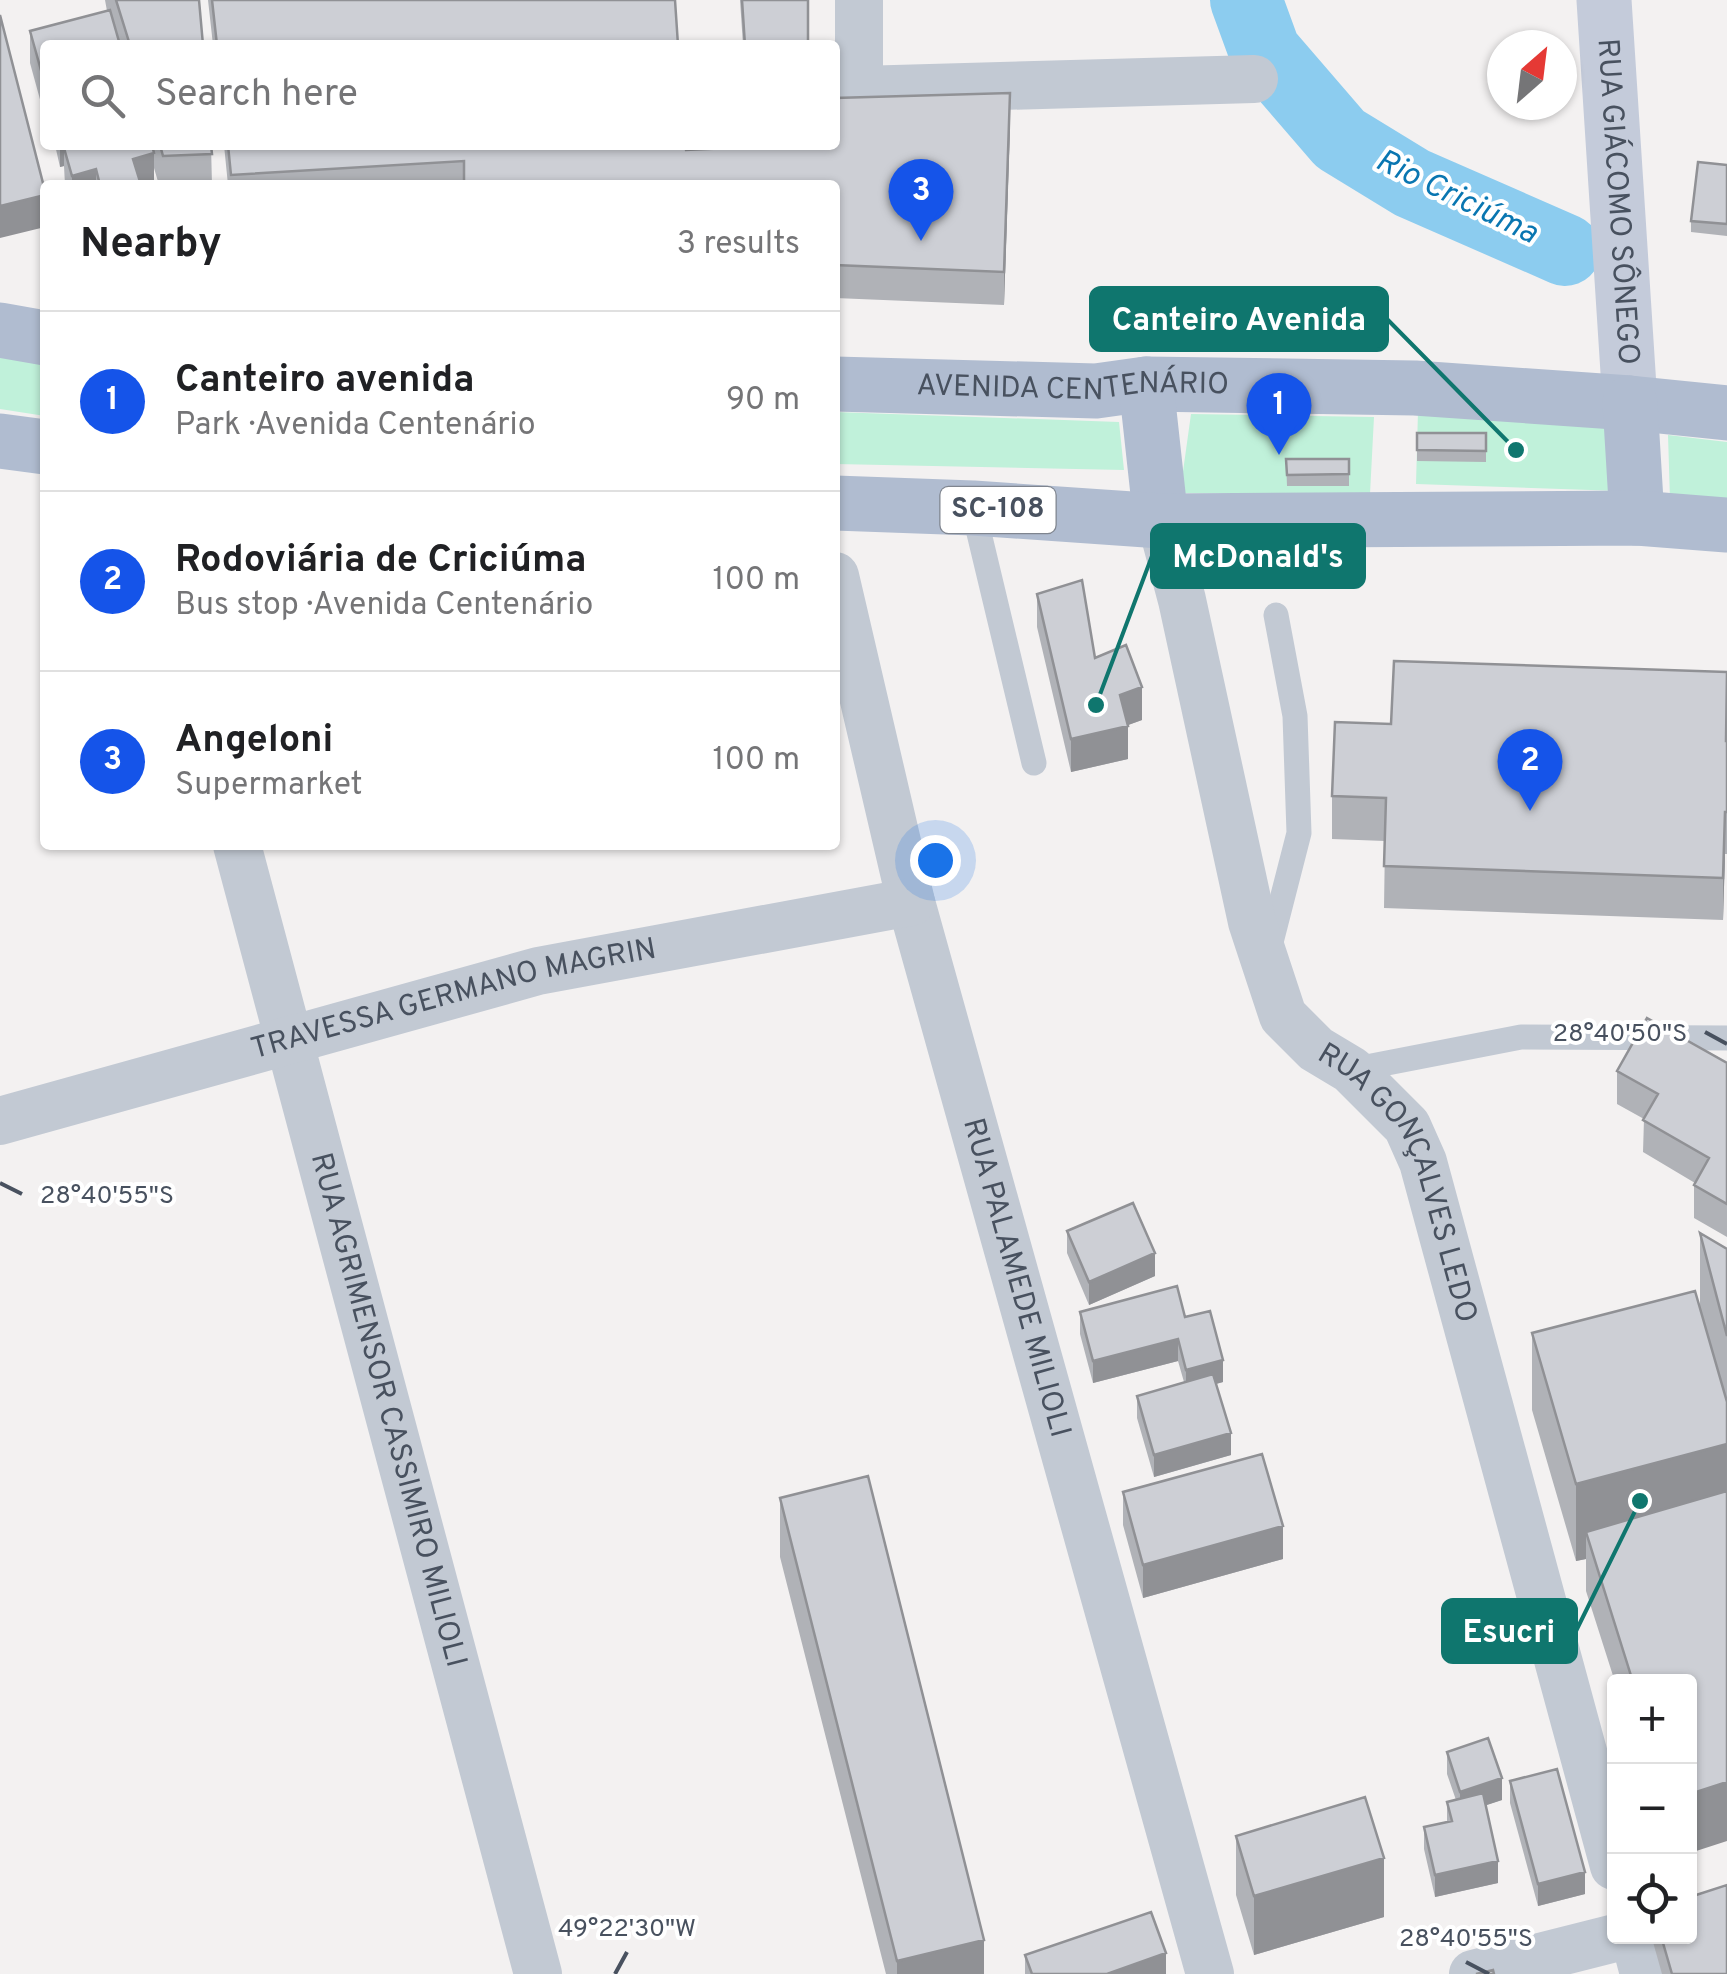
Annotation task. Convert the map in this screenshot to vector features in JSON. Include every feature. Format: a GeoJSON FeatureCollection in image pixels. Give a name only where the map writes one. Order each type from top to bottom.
{"type":"FeatureCollection","features":[{"type":"Feature","properties":{"kind":"main road"},"geometry":{"type":"LineString","coordinates":[[0,330],[40,337]]}},
{"type":"Feature","properties":{"kind":"main road","name":"AVENIDA CENTENÁRIO"},"geometry":{"type":"LineString","coordinates":[[840,384],[1096,391],[1146,384],[1415,388],[1727,413]]}},
{"type":"Feature","properties":{"kind":"main road"},"geometry":{"type":"LineString","coordinates":[[1146,384],[1162,521],[1637,518],[1727,525]]}},
{"type":"Feature","properties":{"kind":"main road"},"geometry":{"type":"LineString","coordinates":[[1630,404],[1637,518]]}},
{"type":"Feature","properties":{"kind":"main road"},"geometry":{"type":"LineString","coordinates":[[0,440],[40,447]]}},
{"type":"Feature","properties":{"kind":"main road","name":"SC-108"},"geometry":{"type":"LineString","coordinates":[[840,503],[1162,521]]}},
{"type":"Feature","properties":{"kind":"street"},"geometry":{"type":"LineString","coordinates":[[859,0],[859,90],[1254,78]]}},
{"type":"Feature","properties":{"kind":"street","name":"RUA GIÁCOMO SÔNEGO"},"geometry":{"type":"LineString","coordinates":[[1604,0],[1630,404]]}},
{"type":"Feature","properties":{"kind":"street","name":"RUA GONÇALVES LEDO"},"geometry":{"type":"LineString","coordinates":[[1162,521],[1252,922],[1265,964],[1284,1016],[1316,1049],[1351,1070],[1407,1126],[1422,1162],[1611,1854]]}},
{"type":"Feature","properties":{"kind":"street","name":"RUA PALAMEDE MILIOLI"},"geometry":{"type":"LineString","coordinates":[[840,597],[911,902],[1210,1974]]}},
{"type":"Feature","properties":{"kind":"street","name":"RUA AGRIMENSOR CASSIMIRO MILIOLI"},"geometry":{"type":"LineString","coordinates":[[238,850],[538,1974]]}},
{"type":"Feature","properties":{"kind":"street","name":"TRAVESSA GERMANO MAGRIN"},"geometry":{"type":"LineString","coordinates":[[0,1121],[538,971],[911,902]]}},
{"type":"Feature","properties":{"kind":"street"},"geometry":{"type":"LineString","coordinates":[[1473,1974],[1607,1940]]}},
{"type":"Feature","properties":{"kind":"street"},"geometry":{"type":"LineString","coordinates":[[1636,1944],[1644,1974]]}},
{"type":"Feature","properties":{"kind":"lane"},"geometry":{"type":"LineString","coordinates":[[973,508],[1034,763]]}},
{"type":"Feature","properties":{"kind":"lane"},"geometry":{"type":"LineString","coordinates":[[1265,964],[1299,832],[1295,716],[1276,615]]}},
{"type":"Feature","properties":{"kind":"lane"},"geometry":{"type":"LineString","coordinates":[[1351,1070],[1521,1037],[1727,1038]]}},
{"type":"Feature","properties":{"kind":"green space"},"geometry":{"type":"Polygon","coordinates":[[[0,352],[40,359],[40,415],[0,409],[0,352]]]}},
{"type":"Feature","properties":{"kind":"green space"},"geometry":{"type":"Polygon","coordinates":[[[1418,411],[1613,416],[1620,491],[1416,484],[1418,411]]]}},
{"type":"Feature","properties":{"kind":"green space"},"geometry":{"type":"Polygon","coordinates":[[[840,412],[1119,422],[1124,470],[840,464],[840,412]]]}},
{"type":"Feature","properties":{"kind":"green space"},"geometry":{"type":"Polygon","coordinates":[[[1191,414],[1374,417],[1370,494],[1180,493],[1191,414]]]}},
{"type":"Feature","properties":{"kind":"green space"},"geometry":{"type":"Polygon","coordinates":[[[1668,435],[1727,442],[1727,505],[1670,500],[1668,435]]]}},
{"type":"Feature","properties":{"kind":"building"},"geometry":{"type":"Polygon","coordinates":[[[116,0],[199,0],[203,40],[128,40],[116,0]]]}},
{"type":"Feature","properties":{"kind":"building"},"geometry":{"type":"Polygon","coordinates":[[[212,0],[675,0],[678,40],[216,40],[212,0]]]}},
{"type":"Feature","properties":{"kind":"building"},"geometry":{"type":"Polygon","coordinates":[[[742,0],[808,0],[808,40],[745,40],[742,0]]]}},
{"type":"Feature","properties":{"kind":"building"},"geometry":{"type":"Polygon","coordinates":[[[110,10],[119,40],[40,40],[40,67],[30,31],[110,10]]]}},
{"type":"Feature","properties":{"kind":"building"},"geometry":{"type":"Polygon","coordinates":[[[0,15],[42,180],[40,196],[0,206],[0,15]]]}},
{"type":"Feature","properties":{"kind":"building"},"geometry":{"type":"Polygon","coordinates":[[[1010,93],[1004,272],[840,265],[840,180],[464,180],[464,161],[231,175],[228,150],[840,150],[840,98],[1010,93]]]}},
{"type":"Feature","properties":{"kind":"building"},"geometry":{"type":"Polygon","coordinates":[[[65,150],[153,150],[154,153],[133,159],[139,180],[99,180],[96,169],[72,176],[65,150]]]}},
{"type":"Feature","properties":{"kind":"building"},"geometry":{"type":"Polygon","coordinates":[[[161,150],[212,150],[212,154],[163,156],[161,150]]]}},
{"type":"Feature","properties":{"kind":"building"},"geometry":{"type":"Polygon","coordinates":[[[1698,162],[1727,165],[1727,224],[1691,221],[1698,162]]]}},
{"type":"Feature","properties":{"kind":"building"},"geometry":{"type":"Polygon","coordinates":[[[1417,433],[1486,433],[1486,451],[1417,450],[1417,433]]]}},
{"type":"Feature","properties":{"kind":"building"},"geometry":{"type":"Polygon","coordinates":[[[1286,459],[1349,459],[1349,474],[1287,475],[1286,459]]]}},
{"type":"Feature","properties":{"kind":"building"},"geometry":{"type":"Polygon","coordinates":[[[1082,580],[1095,658],[1126,645],[1142,687],[1120,695],[1128,726],[1071,739],[1037,594],[1082,580]]]}},
{"type":"Feature","properties":{"kind":"building"},"geometry":{"type":"Polygon","coordinates":[[[1394,661],[1727,672],[1723,878],[1384,866],[1386,798],[1332,796],[1335,722],[1391,724],[1394,661]]]}},
{"type":"Feature","properties":{"kind":"building"},"geometry":{"type":"Polygon","coordinates":[[[1647,1018],[1727,1063],[1727,1204],[1694,1185],[1709,1158],[1643,1120],[1658,1094],[1617,1071],[1647,1018]]]}},
{"type":"Feature","properties":{"kind":"building"},"geometry":{"type":"Polygon","coordinates":[[[1133,1203],[1155,1253],[1089,1282],[1067,1231],[1133,1203]]]}},
{"type":"Feature","properties":{"kind":"building"},"geometry":{"type":"Polygon","coordinates":[[[1700,1233],[1727,1249],[1727,1336],[1700,1233]]]}},
{"type":"Feature","properties":{"kind":"building"},"geometry":{"type":"Polygon","coordinates":[[[1177,1286],[1185,1317],[1210,1311],[1223,1360],[1186,1370],[1178,1339],[1093,1361],[1080,1312],[1177,1286]]]}},
{"type":"Feature","properties":{"kind":"building"},"geometry":{"type":"Polygon","coordinates":[[[1695,1291],[1727,1402],[1727,1444],[1576,1484],[1532,1333],[1695,1291]]]}},
{"type":"Feature","properties":{"kind":"building"},"geometry":{"type":"Polygon","coordinates":[[[1213,1374],[1231,1433],[1154,1455],[1137,1396],[1213,1374]]]}},
{"type":"Feature","properties":{"kind":"building"},"geometry":{"type":"Polygon","coordinates":[[[1262,1454],[1283,1526],[1143,1565],[1123,1492],[1262,1454]]]}},
{"type":"Feature","properties":{"kind":"building"},"geometry":{"type":"Polygon","coordinates":[[[868,1476],[984,1940],[897,1961],[780,1498],[868,1476]]]}},
{"type":"Feature","properties":{"kind":"building"},"geometry":{"type":"Polygon","coordinates":[[[1727,1491],[1727,1782],[1697,1792],[1697,1674],[1630,1674],[1586,1532],[1727,1491]]]}},
{"type":"Feature","properties":{"kind":"building"},"geometry":{"type":"Polygon","coordinates":[[[1488,1738],[1502,1778],[1460,1792],[1447,1752],[1488,1738]]]}},
{"type":"Feature","properties":{"kind":"building"},"geometry":{"type":"Polygon","coordinates":[[[1557,1769],[1585,1872],[1538,1884],[1510,1781],[1557,1769]]]}},
{"type":"Feature","properties":{"kind":"building"},"geometry":{"type":"Polygon","coordinates":[[[1483,1793],[1498,1861],[1435,1875],[1424,1827],[1452,1821],[1447,1802],[1483,1793]]]}},
{"type":"Feature","properties":{"kind":"building"},"geometry":{"type":"Polygon","coordinates":[[[1365,1797],[1384,1858],[1254,1896],[1236,1836],[1365,1797]]]}},
{"type":"Feature","properties":{"kind":"building"},"geometry":{"type":"Polygon","coordinates":[[[1727,1885],[1727,1974],[1672,1974],[1663,1944],[1697,1944],[1697,1895],[1727,1885]]]}},
{"type":"Feature","properties":{"kind":"building"},"geometry":{"type":"Polygon","coordinates":[[[1151,1912],[1166,1953],[1107,1974],[1032,1974],[1025,1955],[1151,1912]]]}},
{"type":"Feature","properties":{"kind":"waterway","name":"Rio Criciúma"},"geometry":{"type":"LineString","coordinates":[[1246,0],[1265,52],[1340,139],[1412,183],[1565,250]]}},
{"type":"Feature","properties":{"kind":"place","name":"Angeloni"},"geometry":{"type":"Point","coordinates":[921,241]}},
{"type":"Feature","properties":{"kind":"place","name":"Canteiro Avenida"},"geometry":{"type":"Point","coordinates":[1516,450]}},
{"type":"Feature","properties":{"kind":"place","name":"Canteiro avenida"},"geometry":{"type":"Point","coordinates":[1279,455]}},
{"type":"Feature","properties":{"kind":"place","name":"McDonald's"},"geometry":{"type":"Point","coordinates":[1096,705]}},
{"type":"Feature","properties":{"kind":"place","name":"Rodoviária de Criciúma"},"geometry":{"type":"Point","coordinates":[1530,811]}},
{"type":"Feature","properties":{"kind":"place","name":"Esucri"},"geometry":{"type":"Point","coordinates":[1640,1501]}}]}
